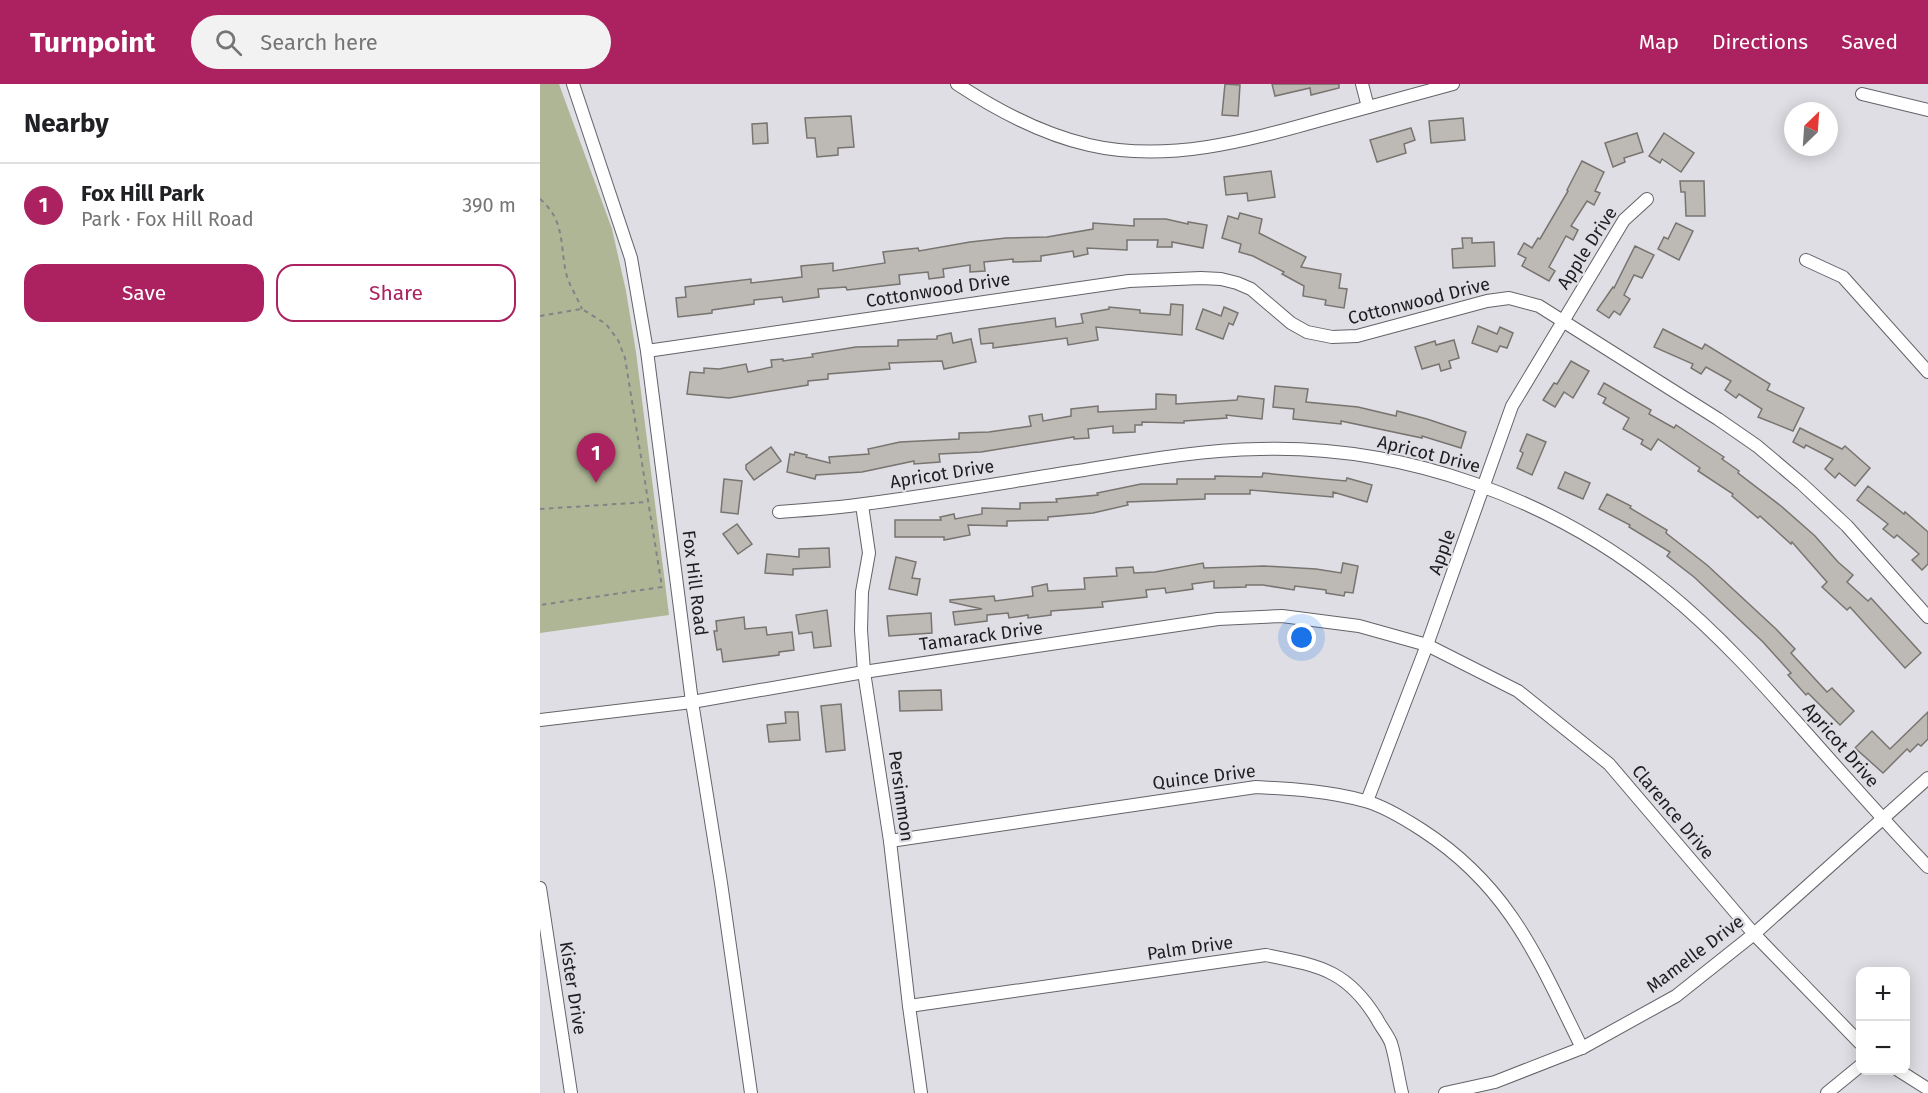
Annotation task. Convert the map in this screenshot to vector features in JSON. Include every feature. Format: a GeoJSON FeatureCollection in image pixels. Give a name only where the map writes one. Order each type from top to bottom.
{"type":"FeatureCollection","features":[{"type":"Feature","properties":{"kind":"street","name":"Fox Hill Road"},"geometry":{"type":"LineString","coordinates":[[573,84],[631,258],[647,351],[692,702],[751,1093]]}},
{"type":"Feature","properties":{"kind":"street"},"geometry":{"type":"LineString","coordinates":[[957,84],[1029,126],[1060,137],[1091,146],[1162,153],[1211,147],[1260,137],[1453,84]]}},
{"type":"Feature","properties":{"kind":"street"},"geometry":{"type":"LineString","coordinates":[[1362,84],[1368,108]]}},
{"type":"Feature","properties":{"kind":"street"},"geometry":{"type":"LineString","coordinates":[[1862,94],[1928,110]]}},
{"type":"Feature","properties":{"kind":"street","name":"Apple Drive"},"geometry":{"type":"LineString","coordinates":[[1563,321],[1623,220],[1647,199]]}},
{"type":"Feature","properties":{"kind":"street"},"geometry":{"type":"LineString","coordinates":[[1806,260],[1843,276],[1928,372]]}},
{"type":"Feature","properties":{"kind":"street","name":"Cottonwood Drive"},"geometry":{"type":"LineString","coordinates":[[647,351],[1129,281],[1181,278],[1221,279],[1237,283],[1251,289],[1291,323],[1308,332],[1332,337],[1357,336],[1487,301],[1509,298],[1539,306],[1757,446],[1847,526],[1928,617]]}},
{"type":"Feature","properties":{"kind":"street","name":"Apple"},"geometry":{"type":"LineString","coordinates":[[1367,801],[1485,487],[1512,406],[1563,321]]}},
{"type":"Feature","properties":{"kind":"street","name":"Apricot Drive"},"geometry":{"type":"LineString","coordinates":[[779,512],[862,505],[1198,452],[1263,448],[1324,450],[1435,471],[1485,487],[1549,514],[1609,548],[1667,591],[1719,638],[1761,682],[1882,819],[1928,867]]}},
{"type":"Feature","properties":{"kind":"street","name":"Persimmon"},"geometry":{"type":"LineString","coordinates":[[862,505],[869,554],[862,592],[861,630],[864,672],[890,841],[921,1093]]}},
{"type":"Feature","properties":{"kind":"street","name":"Tamarack Drive"},"geometry":{"type":"LineString","coordinates":[[540,720],[692,702],[864,672],[1218,619],[1282,616],[1359,626],[1427,645]]}},
{"type":"Feature","properties":{"kind":"street","name":"Clarence Drive"},"geometry":{"type":"LineString","coordinates":[[1427,645],[1518,691],[1609,764],[1754,934],[1856,1038]]}},
{"type":"Feature","properties":{"kind":"street","name":"Mamelle Drive"},"geometry":{"type":"LineString","coordinates":[[1445,1093],[1495,1082],[1582,1048],[1676,996],[1754,934],[1928,778]]}},
{"type":"Feature","properties":{"kind":"street","name":"Quince Drive"},"geometry":{"type":"LineString","coordinates":[[890,841],[1256,787],[1312,790],[1367,801],[1410,822],[1441,842],[1463,859],[1501,900],[1530,943],[1582,1048]]}},
{"type":"Feature","properties":{"kind":"street","name":"Kister Drive"},"geometry":{"type":"LineString","coordinates":[[540,888],[571,1093]]}},
{"type":"Feature","properties":{"kind":"street","name":"Palm Drive"},"geometry":{"type":"LineString","coordinates":[[909,1006],[1255,957],[1276,957],[1307,963],[1326,970],[1343,979],[1364,998],[1390,1042],[1402,1093]]}},
{"type":"Feature","properties":{"kind":"street"},"geometry":{"type":"LineString","coordinates":[[1827,1093],[1856,1069]]}},
{"type":"Feature","properties":{"kind":"street"},"geometry":{"type":"LineString","coordinates":[[1905,1075],[1928,1089]]}},
{"type":"Feature","properties":{"kind":"path"},"geometry":{"type":"LineString","coordinates":[[540,199],[549,207],[562,233],[566,273],[582,309],[606,324],[618,340],[625,358],[662,587],[540,605]]}},
{"type":"Feature","properties":{"kind":"path"},"geometry":{"type":"LineString","coordinates":[[540,316],[582,309]]}},
{"type":"Feature","properties":{"kind":"path"},"geometry":{"type":"LineString","coordinates":[[540,509],[648,502]]}},
{"type":"Feature","properties":{"kind":"green space"},"geometry":{"type":"Polygon","coordinates":[[[540,84],[559,84],[612,229],[626,291],[636,352],[669,615],[540,633],[540,84]]]}},
{"type":"Feature","properties":{"kind":"building"},"geometry":{"type":"Polygon","coordinates":[[[1225,84],[1240,85],[1238,116],[1222,115],[1225,84]]]}},
{"type":"Feature","properties":{"kind":"building"},"geometry":{"type":"Polygon","coordinates":[[[1272,84],[1339,84],[1339,88],[1311,95],[1310,88],[1275,96],[1272,84]]]}},
{"type":"Feature","properties":{"kind":"building"},"geometry":{"type":"Polygon","coordinates":[[[851,116],[854,147],[838,148],[838,155],[817,157],[815,138],[807,138],[805,118],[851,116]]]}},
{"type":"Feature","properties":{"kind":"building"},"geometry":{"type":"Polygon","coordinates":[[[1463,118],[1465,140],[1431,143],[1429,121],[1463,118]]]}},
{"type":"Feature","properties":{"kind":"building"},"geometry":{"type":"Polygon","coordinates":[[[767,123],[768,143],[753,144],[752,124],[767,123]]]}},
{"type":"Feature","properties":{"kind":"building"},"geometry":{"type":"Polygon","coordinates":[[[1411,128],[1415,140],[1404,144],[1406,153],[1377,162],[1370,140],[1411,128]]]}},
{"type":"Feature","properties":{"kind":"building"},"geometry":{"type":"Polygon","coordinates":[[[1637,133],[1643,152],[1624,158],[1625,162],[1613,167],[1605,143],[1637,133]]]}},
{"type":"Feature","properties":{"kind":"building"},"geometry":{"type":"Polygon","coordinates":[[[1664,133],[1694,153],[1681,172],[1662,159],[1660,163],[1649,156],[1664,133]]]}},
{"type":"Feature","properties":{"kind":"building"},"geometry":{"type":"Polygon","coordinates":[[[1582,161],[1604,172],[1595,191],[1600,193],[1594,205],[1587,201],[1571,226],[1578,230],[1573,240],[1566,236],[1549,267],[1555,271],[1549,281],[1522,266],[1526,258],[1518,254],[1524,243],[1532,248],[1538,238],[1540,239],[1568,191],[1582,161]]]}},
{"type":"Feature","properties":{"kind":"building"},"geometry":{"type":"Polygon","coordinates":[[[1271,171],[1275,197],[1248,201],[1247,193],[1226,195],[1224,177],[1271,171]]]}},
{"type":"Feature","properties":{"kind":"building"},"geometry":{"type":"Polygon","coordinates":[[[1680,181],[1704,181],[1705,216],[1686,216],[1685,192],[1681,192],[1680,181]]]}},
{"type":"Feature","properties":{"kind":"building"},"geometry":{"type":"Polygon","coordinates":[[[1240,213],[1262,219],[1259,233],[1306,257],[1301,267],[1341,274],[1339,288],[1347,289],[1344,308],[1325,305],[1326,300],[1303,296],[1304,286],[1282,274],[1284,272],[1253,256],[1239,252],[1241,244],[1222,238],[1228,216],[1238,219],[1240,213]]]}},
{"type":"Feature","properties":{"kind":"building"},"geometry":{"type":"Polygon","coordinates":[[[1134,219],[1166,219],[1207,225],[1203,248],[1172,242],[1172,247],[1157,247],[1158,240],[1127,240],[1127,250],[1087,248],[1088,254],[1074,257],[1073,251],[1041,256],[1041,261],[1013,262],[1013,259],[984,262],[985,271],[970,272],[970,265],[943,269],[944,277],[929,279],[928,272],[899,275],[900,284],[847,290],[846,287],[818,289],[819,297],[783,302],[782,297],[754,300],[754,304],[678,317],[676,298],[686,297],[685,287],[751,279],[751,283],[802,277],[801,266],[833,263],[833,271],[885,263],[883,252],[918,248],[919,251],[1006,238],[1047,237],[1093,229],[1093,223],[1134,226],[1134,219]]]}},
{"type":"Feature","properties":{"kind":"building"},"geometry":{"type":"Polygon","coordinates":[[[1676,223],[1693,231],[1679,260],[1658,249],[1664,237],[1668,239],[1676,223]]]}},
{"type":"Feature","properties":{"kind":"building"},"geometry":{"type":"Polygon","coordinates":[[[1462,238],[1472,238],[1472,243],[1494,242],[1495,266],[1453,268],[1452,249],[1463,248],[1462,238]]]}},
{"type":"Feature","properties":{"kind":"building"},"geometry":{"type":"Polygon","coordinates":[[[1635,246],[1654,255],[1642,278],[1634,275],[1624,295],[1630,299],[1620,315],[1614,311],[1609,318],[1597,310],[1614,288],[1635,246]]]}},
{"type":"Feature","properties":{"kind":"building"},"geometry":{"type":"Polygon","coordinates":[[[1171,304],[1183,305],[1182,335],[1096,327],[1098,340],[1068,345],[1067,338],[993,348],[993,343],[981,344],[979,329],[1055,318],[1056,327],[1083,323],[1081,314],[1109,309],[1109,307],[1140,310],[1140,313],[1170,315],[1171,304]]]}},
{"type":"Feature","properties":{"kind":"building"},"geometry":{"type":"Polygon","coordinates":[[[1224,307],[1238,313],[1233,325],[1229,323],[1223,339],[1196,329],[1203,309],[1221,316],[1224,307]]]}},
{"type":"Feature","properties":{"kind":"building"},"geometry":{"type":"Polygon","coordinates":[[[1478,326],[1497,334],[1500,327],[1513,333],[1507,348],[1500,346],[1497,352],[1472,343],[1478,326]]]}},
{"type":"Feature","properties":{"kind":"building"},"geometry":{"type":"Polygon","coordinates":[[[1663,329],[1702,349],[1705,344],[1770,384],[1767,390],[1804,408],[1793,431],[1758,417],[1762,409],[1739,394],[1736,398],[1725,390],[1731,381],[1706,367],[1701,374],[1691,368],[1693,364],[1654,347],[1663,329]]]}},
{"type":"Feature","properties":{"kind":"building"},"geometry":{"type":"Polygon","coordinates":[[[951,333],[953,343],[971,339],[976,362],[944,369],[942,361],[889,363],[890,369],[828,374],[828,379],[808,381],[808,385],[729,398],[687,394],[690,372],[704,373],[704,368],[719,369],[746,364],[748,372],[772,367],[771,360],[783,359],[783,361],[813,357],[812,354],[856,347],[898,346],[898,340],[937,339],[937,336],[951,333]]]}},
{"type":"Feature","properties":{"kind":"building"},"geometry":{"type":"Polygon","coordinates":[[[1454,340],[1459,358],[1449,361],[1451,368],[1441,371],[1439,364],[1422,369],[1415,347],[1435,341],[1436,345],[1454,340]]]}},
{"type":"Feature","properties":{"kind":"building"},"geometry":{"type":"Polygon","coordinates":[[[1571,361],[1589,371],[1573,398],[1564,392],[1555,407],[1543,400],[1554,383],[1557,384],[1571,361]]]}},
{"type":"Feature","properties":{"kind":"building"},"geometry":{"type":"Polygon","coordinates":[[[1604,383],[1651,410],[1649,414],[1674,428],[1676,425],[1724,457],[1722,459],[1739,471],[1738,473],[1815,536],[1853,575],[1847,582],[1868,601],[1871,598],[1921,653],[1905,668],[1850,607],[1847,610],[1822,587],[1827,582],[1792,542],[1791,544],[1760,516],[1758,518],[1732,496],[1733,494],[1698,471],[1700,468],[1658,439],[1651,450],[1641,444],[1643,440],[1623,429],[1629,418],[1603,403],[1606,398],[1598,394],[1604,383]]]}},
{"type":"Feature","properties":{"kind":"building"},"geometry":{"type":"Polygon","coordinates":[[[1275,386],[1308,389],[1306,402],[1358,407],[1396,416],[1397,411],[1466,432],[1461,448],[1422,436],[1422,438],[1341,421],[1341,424],[1293,419],[1294,409],[1273,407],[1275,386]]]}},
{"type":"Feature","properties":{"kind":"building"},"geometry":{"type":"Polygon","coordinates":[[[1156,394],[1176,395],[1176,404],[1237,400],[1238,396],[1264,399],[1262,419],[1226,415],[1227,418],[1184,421],[1184,423],[1142,422],[1142,425],[1135,425],[1135,432],[1113,433],[1113,426],[1088,429],[1089,438],[1074,439],[1074,437],[981,452],[939,454],[940,462],[914,464],[914,461],[862,472],[816,475],[815,479],[787,472],[790,454],[794,455],[795,452],[830,463],[829,457],[869,454],[868,449],[900,442],[959,439],[959,433],[989,432],[1031,426],[1029,416],[1042,414],[1043,421],[1071,416],[1071,409],[1098,406],[1098,412],[1156,409],[1156,394]]]}},
{"type":"Feature","properties":{"kind":"building"},"geometry":{"type":"Polygon","coordinates":[[[1800,428],[1842,449],[1845,446],[1870,468],[1855,486],[1839,473],[1835,478],[1825,469],[1833,459],[1806,445],[1804,448],[1793,442],[1800,428]]]}},
{"type":"Feature","properties":{"kind":"building"},"geometry":{"type":"Polygon","coordinates":[[[1527,434],[1546,442],[1532,475],[1517,468],[1523,453],[1520,451],[1527,434]]]}},
{"type":"Feature","properties":{"kind":"building"},"geometry":{"type":"Polygon","coordinates":[[[771,447],[781,461],[754,480],[746,469],[746,465],[771,447]]]}},
{"type":"Feature","properties":{"kind":"building"},"geometry":{"type":"Polygon","coordinates":[[[1565,472],[1590,483],[1583,499],[1558,488],[1565,472]]]}},
{"type":"Feature","properties":{"kind":"building"},"geometry":{"type":"Polygon","coordinates":[[[1263,473],[1346,481],[1347,478],[1372,485],[1367,502],[1333,492],[1333,497],[1250,490],[1250,494],[1205,494],[1205,499],[1127,502],[1128,505],[1093,513],[1048,517],[1048,520],[1007,521],[1007,526],[968,525],[970,535],[944,540],[944,537],[895,537],[895,520],[941,520],[940,517],[954,514],[955,519],[982,514],[982,508],[1020,509],[1020,503],[1057,502],[1056,499],[1098,495],[1097,493],[1141,484],[1177,484],[1177,479],[1215,479],[1215,476],[1262,477],[1263,473]]]}},
{"type":"Feature","properties":{"kind":"building"},"geometry":{"type":"Polygon","coordinates":[[[724,479],[742,481],[738,514],[721,512],[724,479]]]}},
{"type":"Feature","properties":{"kind":"building"},"geometry":{"type":"Polygon","coordinates":[[[1868,486],[1904,514],[1905,512],[1928,532],[1928,564],[1922,570],[1912,560],[1919,554],[1897,535],[1894,538],[1883,529],[1888,524],[1857,500],[1868,486]]]}},
{"type":"Feature","properties":{"kind":"building"},"geometry":{"type":"Polygon","coordinates":[[[1607,494],[1631,506],[1630,508],[1667,530],[1666,533],[1707,565],[1795,649],[1791,653],[1827,692],[1832,688],[1854,711],[1840,725],[1808,693],[1806,695],[1788,675],[1791,673],[1763,642],[1694,577],[1667,556],[1670,552],[1629,527],[1630,525],[1599,509],[1607,494]]]}},
{"type":"Feature","properties":{"kind":"building"},"geometry":{"type":"Polygon","coordinates":[[[737,524],[752,544],[738,554],[723,534],[737,524]]]}},
{"type":"Feature","properties":{"kind":"building"},"geometry":{"type":"Polygon","coordinates":[[[829,548],[830,567],[793,569],[793,575],[765,573],[767,554],[799,557],[799,549],[829,548]]]}},
{"type":"Feature","properties":{"kind":"building"},"geometry":{"type":"Polygon","coordinates":[[[896,557],[916,562],[912,578],[920,579],[917,595],[889,589],[896,557]]]}},
{"type":"Feature","properties":{"kind":"building"},"geometry":{"type":"Polygon","coordinates":[[[1203,563],[1204,568],[1264,566],[1341,573],[1343,563],[1358,566],[1353,593],[1345,592],[1344,596],[1326,593],[1326,590],[1295,586],[1294,590],[1263,585],[1214,588],[1214,581],[1192,584],[1193,589],[1166,593],[1165,588],[1146,590],[1147,597],[1102,602],[1103,607],[1051,611],[1051,615],[1028,618],[1028,615],[1009,618],[1008,613],[987,615],[987,621],[955,625],[953,612],[982,609],[950,602],[950,600],[994,596],[995,601],[1033,596],[1032,587],[1047,584],[1048,591],[1085,589],[1084,578],[1117,576],[1116,568],[1133,567],[1134,573],[1155,572],[1203,563]]]}},
{"type":"Feature","properties":{"kind":"building"},"geometry":{"type":"Polygon","coordinates":[[[827,610],[831,646],[814,648],[812,632],[799,634],[796,615],[827,610]]]}},
{"type":"Feature","properties":{"kind":"building"},"geometry":{"type":"Polygon","coordinates":[[[931,613],[932,633],[889,636],[887,616],[931,613]]]}},
{"type":"Feature","properties":{"kind":"building"},"geometry":{"type":"Polygon","coordinates":[[[744,617],[745,629],[766,627],[767,635],[792,632],[794,650],[779,652],[779,655],[723,662],[721,649],[717,650],[714,631],[717,631],[716,621],[744,617]]]}},
{"type":"Feature","properties":{"kind":"building"},"geometry":{"type":"Polygon","coordinates":[[[941,690],[942,710],[900,711],[899,691],[941,690]]]}},
{"type":"Feature","properties":{"kind":"building"},"geometry":{"type":"Polygon","coordinates":[[[841,704],[845,750],[826,752],[821,706],[841,704]]]}},
{"type":"Feature","properties":{"kind":"building"},"geometry":{"type":"Polygon","coordinates":[[[785,712],[798,712],[800,740],[769,742],[767,725],[786,723],[785,712]]]}},
{"type":"Feature","properties":{"kind":"building"},"geometry":{"type":"Polygon","coordinates":[[[1928,712],[1928,739],[1921,746],[1918,744],[1910,752],[1907,749],[1883,773],[1855,748],[1872,731],[1890,749],[1928,712]]]}},
{"type":"Feature","properties":{"kind":"place","name":"Fox Hill Park"},"geometry":{"type":"Point","coordinates":[596,483]}}]}
